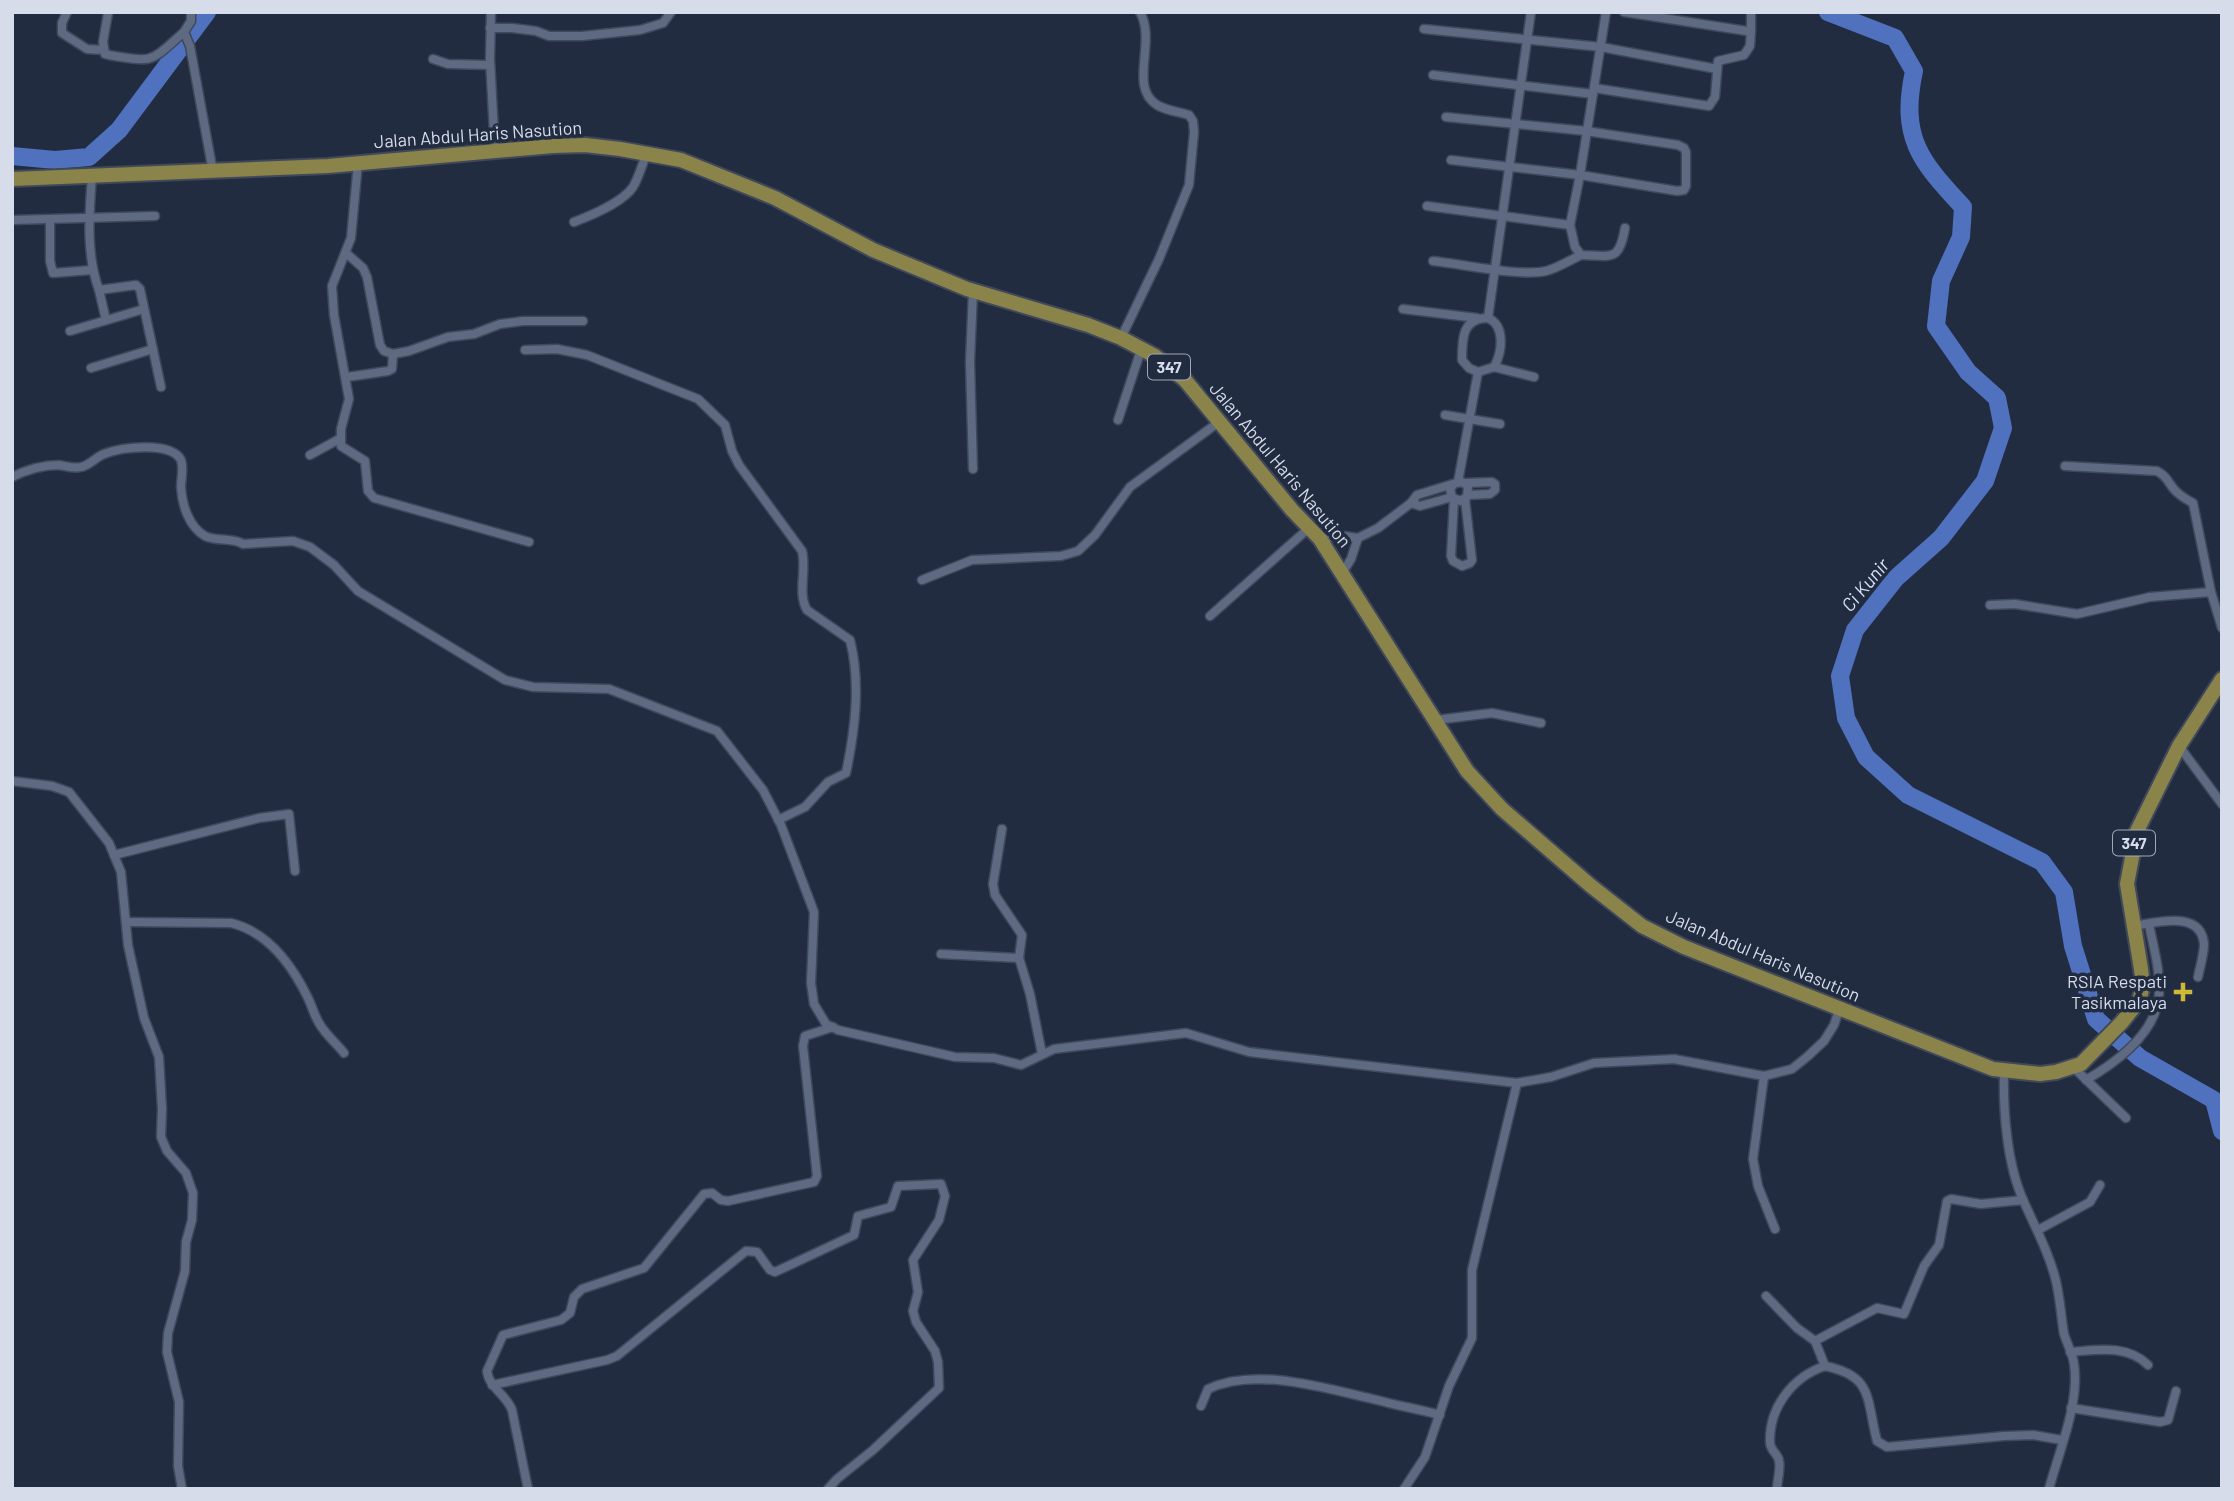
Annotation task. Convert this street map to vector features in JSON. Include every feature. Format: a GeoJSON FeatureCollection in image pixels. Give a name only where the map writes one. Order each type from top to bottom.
{"type":"FeatureCollection","features":[{"type":"Feature","properties":{"kind":"main road","name":"Jalan Abdul Haris Nasution"},"geometry":{"type":"LineString","coordinates":[[12,179],[213,172],[585,145],[620,149],[681,160],[775,198],[873,250],[973,291],[1088,325],[1121,338],[1155,356],[1185,380],[1320,539],[1467,771],[1502,809],[1642,926],[1684,947],[1993,1069],[2040,1074],[2078,1065]]}},
{"type":"Feature","properties":{"kind":"main road","name":"347"},"geometry":{"type":"LineString","coordinates":[[2078,1065],[2122,1022],[2139,1001],[2143,986],[2127,884],[2137,831],[2179,746],[2222,679]]}},
{"type":"Feature","properties":{"kind":"street"},"geometry":{"type":"LineString","coordinates":[[67,12],[62,23],[62,33],[87,49],[104,50]]}},
{"type":"Feature","properties":{"kind":"street"},"geometry":{"type":"LineString","coordinates":[[108,13],[103,42],[105,54],[142,61],[159,54],[185,34],[191,17],[198,12]]}},
{"type":"Feature","properties":{"kind":"street"},"geometry":{"type":"LineString","coordinates":[[491,12],[490,65],[495,152]]}},
{"type":"Feature","properties":{"kind":"street"},"geometry":{"type":"LineString","coordinates":[[490,28],[536,31],[549,36],[582,36],[640,30],[663,23],[671,12]]}},
{"type":"Feature","properties":{"kind":"street"},"geometry":{"type":"LineString","coordinates":[[1121,338],[1186,194],[1194,132],[1193,121],[1189,115],[1162,108],[1146,94],[1142,77],[1147,32],[1140,12]]}},
{"type":"Feature","properties":{"kind":"street"},"geometry":{"type":"LineString","coordinates":[[1488,318],[1531,12]]}},
{"type":"Feature","properties":{"kind":"street"},"geometry":{"type":"LineString","coordinates":[[1581,255],[1575,247],[1570,225],[1606,12]]}},
{"type":"Feature","properties":{"kind":"street"},"geometry":{"type":"LineString","coordinates":[[1624,12],[1751,31]]}},
{"type":"Feature","properties":{"kind":"street"},"geometry":{"type":"LineString","coordinates":[[1433,75],[1520,86],[1594,91],[1706,106],[1711,104],[1715,97],[1718,61],[1740,57],[1748,51],[1751,12]]}},
{"type":"Feature","properties":{"kind":"street"},"geometry":{"type":"LineString","coordinates":[[1424,29],[1601,47],[1717,69]]}},
{"type":"Feature","properties":{"kind":"street"},"geometry":{"type":"LineString","coordinates":[[185,34],[190,46],[213,172]]}},
{"type":"Feature","properties":{"kind":"street"},"geometry":{"type":"LineString","coordinates":[[433,59],[448,64],[490,65]]}},
{"type":"Feature","properties":{"kind":"street"},"geometry":{"type":"LineString","coordinates":[[1446,117],[1586,131],[1682,146],[1686,152],[1686,186],[1682,191],[1451,159]]}},
{"type":"Feature","properties":{"kind":"street"},"geometry":{"type":"LineString","coordinates":[[574,222],[592,215],[632,188],[646,155]]}},
{"type":"Feature","properties":{"kind":"street"},"geometry":{"type":"LineString","coordinates":[[358,163],[351,238],[332,286],[349,399],[341,446],[365,461],[368,491],[374,498],[529,542]]}},
{"type":"Feature","properties":{"kind":"street"},"geometry":{"type":"LineString","coordinates":[[92,176],[92,270],[106,320]]}},
{"type":"Feature","properties":{"kind":"street"},"geometry":{"type":"LineString","coordinates":[[1427,206],[1570,225]]}},
{"type":"Feature","properties":{"kind":"street"},"geometry":{"type":"LineString","coordinates":[[12,220],[155,216]]}},
{"type":"Feature","properties":{"kind":"street"},"geometry":{"type":"LineString","coordinates":[[50,219],[50,261],[53,272],[58,274],[92,270]]}},
{"type":"Feature","properties":{"kind":"street"},"geometry":{"type":"LineString","coordinates":[[1433,261],[1495,269],[1545,271],[1581,255],[1607,256],[1617,253],[1625,228]]}},
{"type":"Feature","properties":{"kind":"street"},"geometry":{"type":"LineString","coordinates":[[346,253],[368,277],[380,345],[384,351],[393,354],[448,337],[474,334],[500,324],[523,321],[583,321]]}},
{"type":"Feature","properties":{"kind":"street"},"geometry":{"type":"LineString","coordinates":[[99,290],[136,285],[140,289],[161,387]]}},
{"type":"Feature","properties":{"kind":"street"},"geometry":{"type":"LineString","coordinates":[[973,291],[970,362],[973,469]]}},
{"type":"Feature","properties":{"kind":"street"},"geometry":{"type":"LineString","coordinates":[[69,331],[144,309]]}},
{"type":"Feature","properties":{"kind":"street"},"geometry":{"type":"LineString","coordinates":[[1403,309],[1494,320],[1499,328],[1500,353],[1494,367]]}},
{"type":"Feature","properties":{"kind":"street"},"geometry":{"type":"LineString","coordinates":[[1477,318],[1467,326],[1462,355],[1465,366],[1478,372],[1494,367],[1534,377]]}},
{"type":"Feature","properties":{"kind":"street"},"geometry":{"type":"LineString","coordinates":[[91,368],[153,349]]}},
{"type":"Feature","properties":{"kind":"street"},"geometry":{"type":"LineString","coordinates":[[525,350],[557,349],[587,355],[702,401],[726,425],[732,451],[739,465],[802,551],[805,565],[803,604],[807,610],[850,640],[856,699],[852,744],[845,773],[828,782],[805,807],[778,820]]}},
{"type":"Feature","properties":{"kind":"street"},"geometry":{"type":"LineString","coordinates":[[1118,420],[1141,350]]}},
{"type":"Feature","properties":{"kind":"street"},"geometry":{"type":"LineString","coordinates":[[347,377],[392,369],[393,354]]}},
{"type":"Feature","properties":{"kind":"street"},"geometry":{"type":"LineString","coordinates":[[1459,483],[1469,491],[1467,497],[1472,559],[1469,565],[1462,566],[1455,563],[1451,556],[1453,498],[1450,489],[1459,483],[1478,372]]}},
{"type":"Feature","properties":{"kind":"street"},"geometry":{"type":"LineString","coordinates":[[1445,415],[1500,424]]}},
{"type":"Feature","properties":{"kind":"street"},"geometry":{"type":"LineString","coordinates":[[922,580],[972,560],[1060,556],[1078,551],[1096,536],[1130,487],[1219,422]]}},
{"type":"Feature","properties":{"kind":"street"},"geometry":{"type":"LineString","coordinates":[[310,455],[341,438]]}},
{"type":"Feature","properties":{"kind":"street"},"geometry":{"type":"LineString","coordinates":[[12,477],[32,468],[48,465],[78,468],[103,454],[115,451],[168,448],[179,455],[181,460],[183,503],[195,526],[205,536],[243,544],[293,541],[310,547],[334,565],[358,591],[505,680],[533,687],[609,688],[711,727],[724,736],[759,784],[778,820],[814,912],[811,983],[814,1004],[826,1024],[833,1027],[955,1057],[994,1058],[1014,1065],[1027,1064],[1054,1049],[1186,1032],[1249,1052],[1517,1083],[1551,1077],[1594,1063],[1674,1059],[1764,1076],[1793,1069],[1808,1056],[1824,1041],[1839,1010]]}},
{"type":"Feature","properties":{"kind":"street"},"geometry":{"type":"LineString","coordinates":[[2065,466],[2157,471],[2165,475],[2175,490],[2194,504],[2211,592],[2222,628]]}},
{"type":"Feature","properties":{"kind":"street"},"geometry":{"type":"LineString","coordinates":[[1320,539],[1344,536],[1358,538],[1378,528],[1411,503],[1417,495],[1459,483],[1495,484],[1495,490],[1490,494],[1467,497],[1460,501],[1453,498],[1420,506],[1411,503]]}},
{"type":"Feature","properties":{"kind":"street"},"geometry":{"type":"LineString","coordinates":[[1210,616],[1309,528]]}},
{"type":"Feature","properties":{"kind":"street"},"geometry":{"type":"LineString","coordinates":[[1343,572],[1358,538]]}},
{"type":"Feature","properties":{"kind":"street"},"geometry":{"type":"LineString","coordinates":[[1990,605],[2015,604],[2077,614],[2150,597],[2211,592]]}},
{"type":"Feature","properties":{"kind":"street"},"geometry":{"type":"LineString","coordinates":[[1436,720],[1492,713],[1541,723]]}},
{"type":"Feature","properties":{"kind":"street"},"geometry":{"type":"LineString","coordinates":[[2179,746],[2222,804]]}},
{"type":"Feature","properties":{"kind":"street"},"geometry":{"type":"LineString","coordinates":[[12,781],[52,786],[69,792],[109,843],[121,872],[128,946],[144,1018],[159,1057],[161,1137],[167,1151],[186,1173],[193,1193],[185,1271],[168,1334],[167,1352],[179,1402],[178,1466],[182,1489]]}},
{"type":"Feature","properties":{"kind":"street"},"geometry":{"type":"LineString","coordinates":[[114,855],[259,818],[289,814],[295,871]]}},
{"type":"Feature","properties":{"kind":"street"},"geometry":{"type":"LineString","coordinates":[[1002,829],[993,884],[997,900],[1022,935],[1019,958],[1030,994],[1042,1054]]}},
{"type":"Feature","properties":{"kind":"street"},"geometry":{"type":"LineString","coordinates":[[2133,926],[2178,920],[2194,924],[2201,932],[2204,945],[2198,977]]}},
{"type":"Feature","properties":{"kind":"street"},"geometry":{"type":"LineString","coordinates":[[126,922],[231,923],[245,926],[257,933],[277,950],[300,983],[320,1024],[344,1053]]}},
{"type":"Feature","properties":{"kind":"street"},"geometry":{"type":"LineString","coordinates":[[2086,1080],[2105,1069],[2133,1045],[2148,1026],[2157,1007],[2160,994],[2149,924]]}},
{"type":"Feature","properties":{"kind":"street"},"geometry":{"type":"LineString","coordinates":[[941,954],[1019,958]]}},
{"type":"Feature","properties":{"kind":"street"},"geometry":{"type":"LineString","coordinates":[[528,1489],[512,1410],[506,1397],[492,1385],[487,1371],[503,1335],[561,1320],[570,1313],[574,1297],[582,1289],[644,1268],[704,1194],[712,1194],[728,1201],[814,1182],[817,1176],[803,1046],[804,1038],[808,1034],[833,1027]]}},
{"type":"Feature","properties":{"kind":"street"},"geometry":{"type":"LineString","coordinates":[[2078,1065],[2086,1080],[2126,1118]]}},
{"type":"Feature","properties":{"kind":"street"},"geometry":{"type":"LineString","coordinates":[[2004,1072],[2006,1128],[2023,1200],[2038,1230],[2056,1281],[2064,1335],[2074,1363],[2075,1389],[2049,1489]]}},
{"type":"Feature","properties":{"kind":"street"},"geometry":{"type":"LineString","coordinates":[[1764,1076],[1753,1159],[1758,1186],[1774,1229]]}},
{"type":"Feature","properties":{"kind":"street"},"geometry":{"type":"LineString","coordinates":[[1404,1489],[1425,1457],[1449,1386],[1472,1338],[1472,1270],[1517,1083]]}},
{"type":"Feature","properties":{"kind":"street"},"geometry":{"type":"LineString","coordinates":[[492,1385],[611,1359],[746,1251],[757,1252],[769,1270],[775,1272],[854,1235],[858,1216],[889,1209],[898,1186],[941,1184],[945,1196],[939,1220],[913,1260],[918,1283],[914,1317],[939,1362],[939,1388],[828,1489]]}},
{"type":"Feature","properties":{"kind":"street"},"geometry":{"type":"LineString","coordinates":[[2038,1230],[2090,1202],[2101,1185]]}},
{"type":"Feature","properties":{"kind":"street"},"geometry":{"type":"LineString","coordinates":[[1815,1341],[1877,1308],[1901,1314],[1907,1312],[1924,1266],[1939,1245],[1948,1200],[1981,1204],[2023,1200]]}},
{"type":"Feature","properties":{"kind":"street"},"geometry":{"type":"LineString","coordinates":[[1766,1296],[1797,1328],[1815,1341],[1825,1366]]}},
{"type":"Feature","properties":{"kind":"street"},"geometry":{"type":"LineString","coordinates":[[2070,1352],[2127,1352],[2135,1354],[2148,1365]]}},
{"type":"Feature","properties":{"kind":"street"},"geometry":{"type":"LineString","coordinates":[[1777,1489],[1780,1462],[1771,1448],[1771,1418],[1788,1390],[1825,1366],[1850,1374],[1863,1384],[1877,1441],[1882,1446],[2033,1435],[2062,1440]]}},
{"type":"Feature","properties":{"kind":"street"},"geometry":{"type":"LineString","coordinates":[[1201,1406],[1208,1389],[1219,1384],[1266,1380],[1318,1385],[1440,1415]]}},
{"type":"Feature","properties":{"kind":"street"},"geometry":{"type":"LineString","coordinates":[[2071,1408],[2164,1422],[2168,1420],[2176,1391]]}},
{"type":"Feature","properties":{"kind":"waterway"},"geometry":{"type":"LineString","coordinates":[[12,156],[55,160],[89,157],[119,130],[207,12]]}},
{"type":"Feature","properties":{"kind":"waterway","name":"Ci Kunir"},"geometry":{"type":"LineString","coordinates":[[1828,12],[1895,38],[1914,71],[1910,113],[1917,146],[1924,161],[1963,207],[1961,237],[1941,281],[1936,326],[1968,372],[1997,398],[2003,428],[1985,481],[1941,538],[1896,578],[1855,630],[1840,676],[1846,718],[1866,757],[1908,795],[2042,862],[2064,892],[2073,946],[2096,1019],[2140,1058],[2214,1100],[2222,1131]]}},
{"type":"Feature","properties":{"kind":"place","name":"RSIA Respati Tasikmalaya"},"geometry":{"type":"Point","coordinates":[2183,992]}}]}
